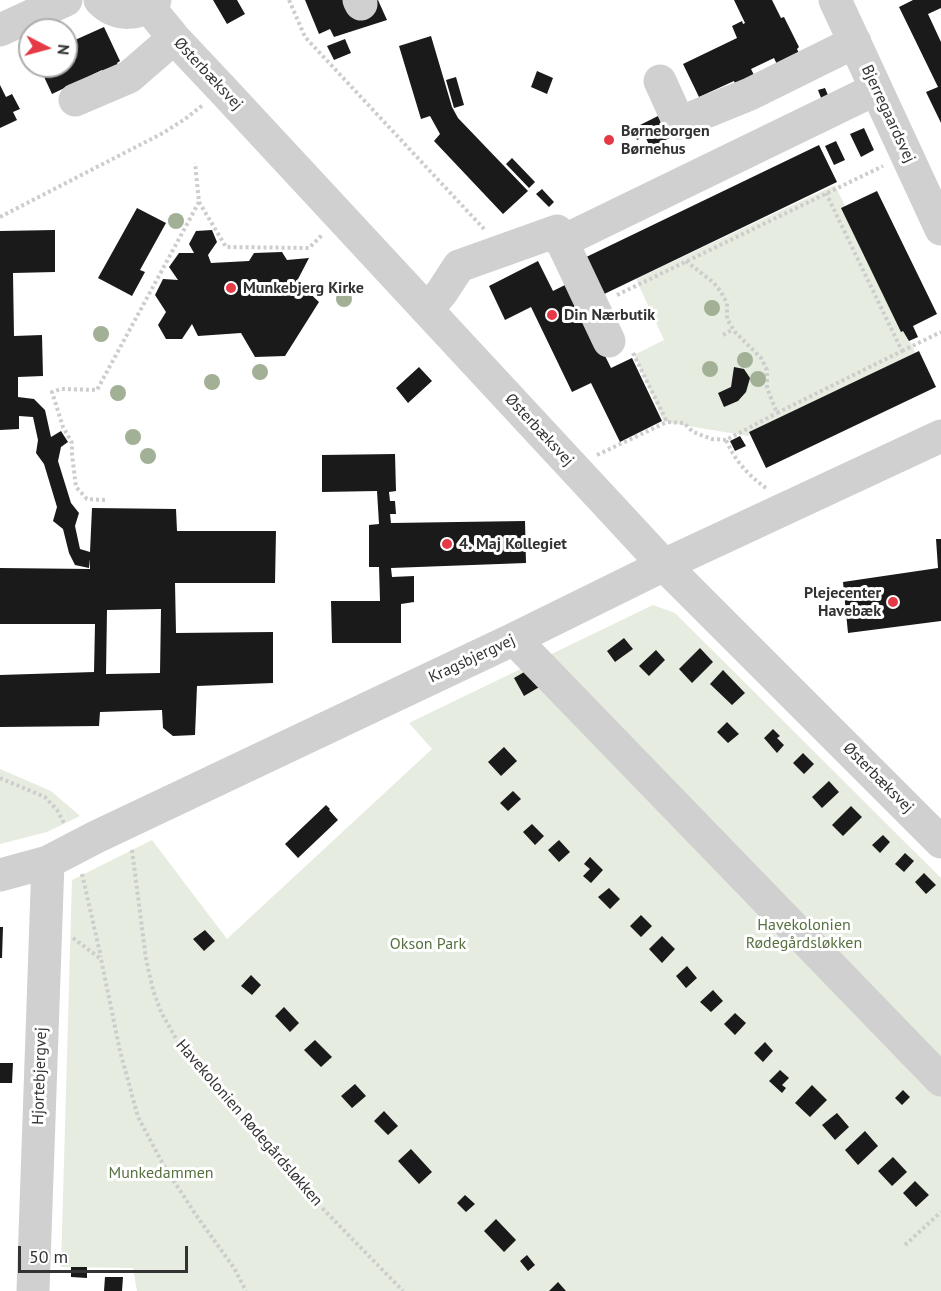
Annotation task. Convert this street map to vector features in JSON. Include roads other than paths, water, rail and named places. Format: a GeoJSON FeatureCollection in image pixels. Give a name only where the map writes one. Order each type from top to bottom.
{"type":"FeatureCollection","features":[{"type":"Feature","properties":{"kind":"street"},"geometry":{"type":"LineString","coordinates":[[0,30],[66,0]]}},
{"type":"Feature","properties":{"kind":"street"},"geometry":{"type":"LineString","coordinates":[[100,0],[110,8],[123,12],[136,12],[152,3]]}},
{"type":"Feature","properties":{"kind":"street","name":"Bjerregaardsvej"},"geometry":{"type":"LineString","coordinates":[[839,1],[876,89],[941,228]]}},
{"type":"Feature","properties":{"kind":"street","name":"Østerbæksvej"},"geometry":{"type":"LineString","coordinates":[[152,3],[174,38],[664,565],[941,842]]}},
{"type":"Feature","properties":{"kind":"street"},"geometry":{"type":"LineString","coordinates":[[75,100],[129,77],[174,38]]}},
{"type":"Feature","properties":{"kind":"street"},"geometry":{"type":"LineString","coordinates":[[660,81],[679,123],[750,94],[855,42]]}},
{"type":"Feature","properties":{"kind":"street"},"geometry":{"type":"LineString","coordinates":[[561,242],[876,89]]}},
{"type":"Feature","properties":{"kind":"street"},"geometry":{"type":"LineString","coordinates":[[427,310],[459,266],[557,231],[609,341]]}},
{"type":"Feature","properties":{"kind":"street","name":"Kragsbjergvej"},"geometry":{"type":"LineString","coordinates":[[0,875],[48,862],[664,565],[941,436]]}},
{"type":"Feature","properties":{"kind":"street"},"geometry":{"type":"LineString","coordinates":[[514,639],[941,1080]]}},
{"type":"Feature","properties":{"kind":"street","name":"Hjortebjergvej"},"geometry":{"type":"LineString","coordinates":[[33,1291],[48,862]]}},
{"type":"Feature","properties":{"kind":"place","name":"Børneborgen Børnehus"},"geometry":{"type":"Point","coordinates":[609,140]}},
{"type":"Feature","properties":{"kind":"place","name":"Munkebjerg Kirke"},"geometry":{"type":"Point","coordinates":[231,288]}},
{"type":"Feature","properties":{"kind":"place","name":"Din Nærbutik"},"geometry":{"type":"Point","coordinates":[552,315]}},
{"type":"Feature","properties":{"kind":"place","name":"4. Maj Kollegiet"},"geometry":{"type":"Point","coordinates":[447,544]}},
{"type":"Feature","properties":{"kind":"place","name":"Plejecenter Havebæk"},"geometry":{"type":"Point","coordinates":[893,602]}},
{"type":"Feature","properties":{"kind":"park label","name":"Havekolonien Rødegårdsløkken"},"geometry":{"type":"Point","coordinates":[804,934]}},
{"type":"Feature","properties":{"kind":"park label","name":"Okson Park"},"geometry":{"type":"Point","coordinates":[428,944]}},
{"type":"Feature","properties":{"kind":"park label","name":"Munkedammen"},"geometry":{"type":"Point","coordinates":[161,1173]}}]}
